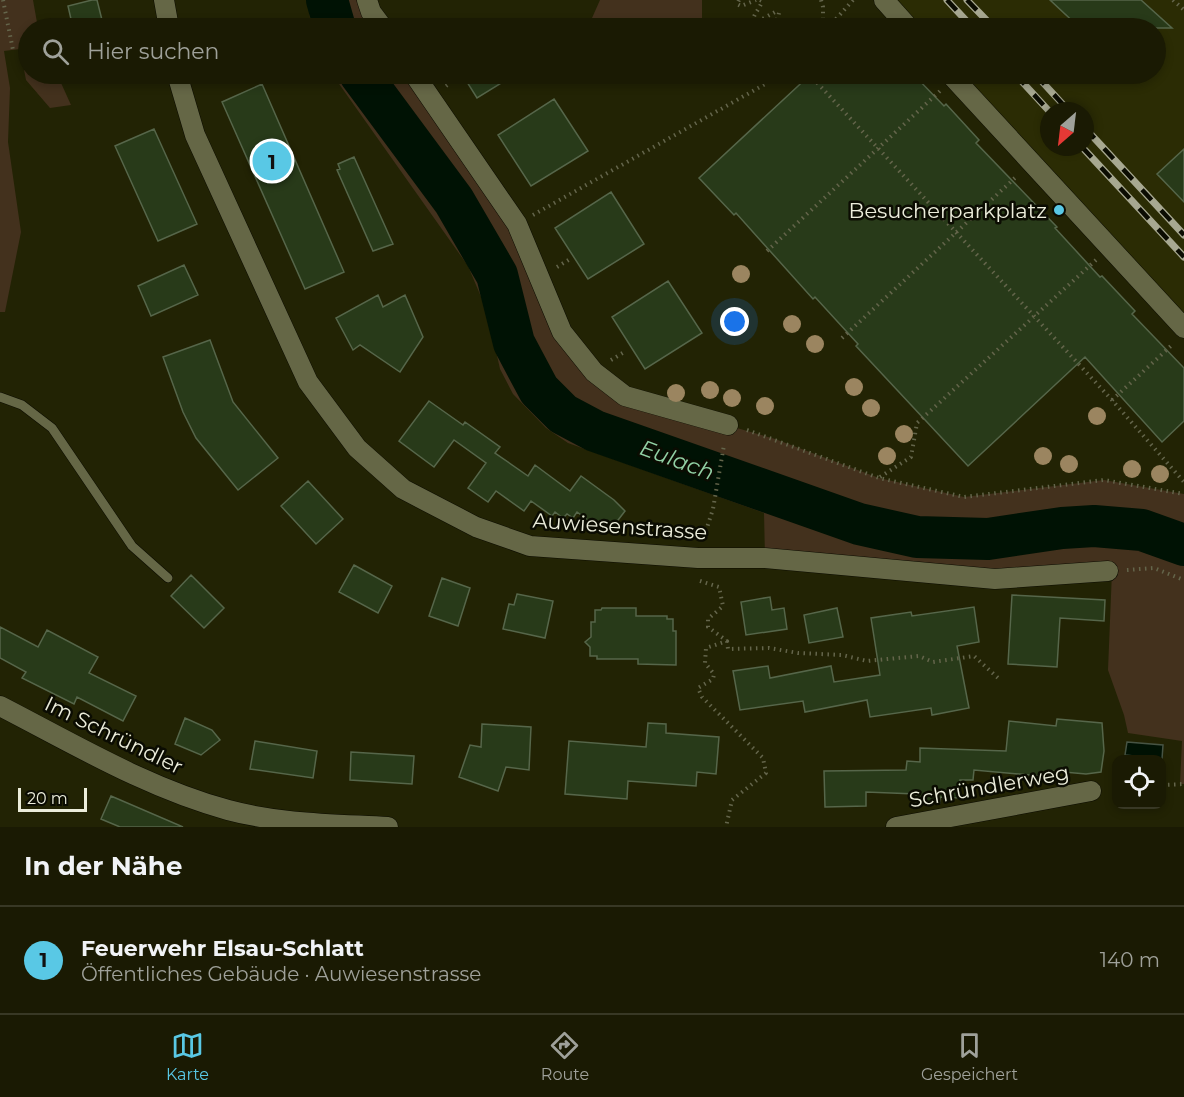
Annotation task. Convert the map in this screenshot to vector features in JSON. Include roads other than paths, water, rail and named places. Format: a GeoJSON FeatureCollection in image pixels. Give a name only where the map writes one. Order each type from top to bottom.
{"type":"FeatureCollection","features":[{"type":"Feature","properties":{"kind":"street"},"geometry":{"type":"LineString","coordinates":[[164,0],[167,18]]}},
{"type":"Feature","properties":{"kind":"street"},"geometry":{"type":"LineString","coordinates":[[367,0],[376,18]]}},
{"type":"Feature","properties":{"kind":"street"},"geometry":{"type":"LineString","coordinates":[[884,0],[900,18]]}},
{"type":"Feature","properties":{"kind":"street","name":"Auwiesenstrasse"},"geometry":{"type":"LineString","coordinates":[[180,84],[195,135],[308,382],[357,448],[403,489],[476,527],[530,546],[698,558],[765,558],[995,579],[1108,571]]}},
{"type":"Feature","properties":{"kind":"street"},"geometry":{"type":"LineString","coordinates":[[421,84],[517,224],[562,332],[594,372],[625,396],[727,432]]}},
{"type":"Feature","properties":{"kind":"street"},"geometry":{"type":"LineString","coordinates":[[959,84],[1184,328]]}},
{"type":"Feature","properties":{"kind":"street","name":"Im Schründler"},"geometry":{"type":"LineString","coordinates":[[0,706],[150,783],[229,810],[293,821],[388,827]]}},
{"type":"Feature","properties":{"kind":"street","name":"Schründlerweg"},"geometry":{"type":"LineString","coordinates":[[896,827],[1091,792]]}},
{"type":"Feature","properties":{"kind":"lane"},"geometry":{"type":"LineString","coordinates":[[0,396],[22,405],[52,428],[132,546],[168,578]]}},
{"type":"Feature","properties":{"kind":"waterway","name":"Eulach"},"geometry":{"type":"LineString","coordinates":[[327,0],[332,18]]}},
{"type":"Feature","properties":{"kind":"waterway","name":"Eulach"},"geometry":{"type":"LineString","coordinates":[[367,84],[454,201],[497,275],[514,343],[539,390],[563,414],[595,431],[859,524],[917,537],[988,539],[1062,528],[1094,526],[1142,530],[1184,545]]}},
{"type":"Feature","properties":{"kind":"railway"},"geometry":{"type":"LineString","coordinates":[[947,0],[964,18]]}},
{"type":"Feature","properties":{"kind":"railway"},"geometry":{"type":"LineString","coordinates":[[967,0],[984,18]]}},
{"type":"Feature","properties":{"kind":"railway"},"geometry":{"type":"LineString","coordinates":[[1024,84],[1041,102]]}},
{"type":"Feature","properties":{"kind":"railway"},"geometry":{"type":"LineString","coordinates":[[1044,84],[1061,102]]}},
{"type":"Feature","properties":{"kind":"railway"},"geometry":{"type":"LineString","coordinates":[[1094,138],[1184,235]]}},
{"type":"Feature","properties":{"kind":"railway"},"geometry":{"type":"LineString","coordinates":[[1090,156],[1184,257]]}},
{"type":"Feature","properties":{"kind":"place","name":"Feuerwehr Elsau-Schlatt"},"geometry":{"type":"Point","coordinates":[272,161]}},
{"type":"Feature","properties":{"kind":"place","name":"Besucherparkplatz"},"geometry":{"type":"Point","coordinates":[1059,210]}}]}
